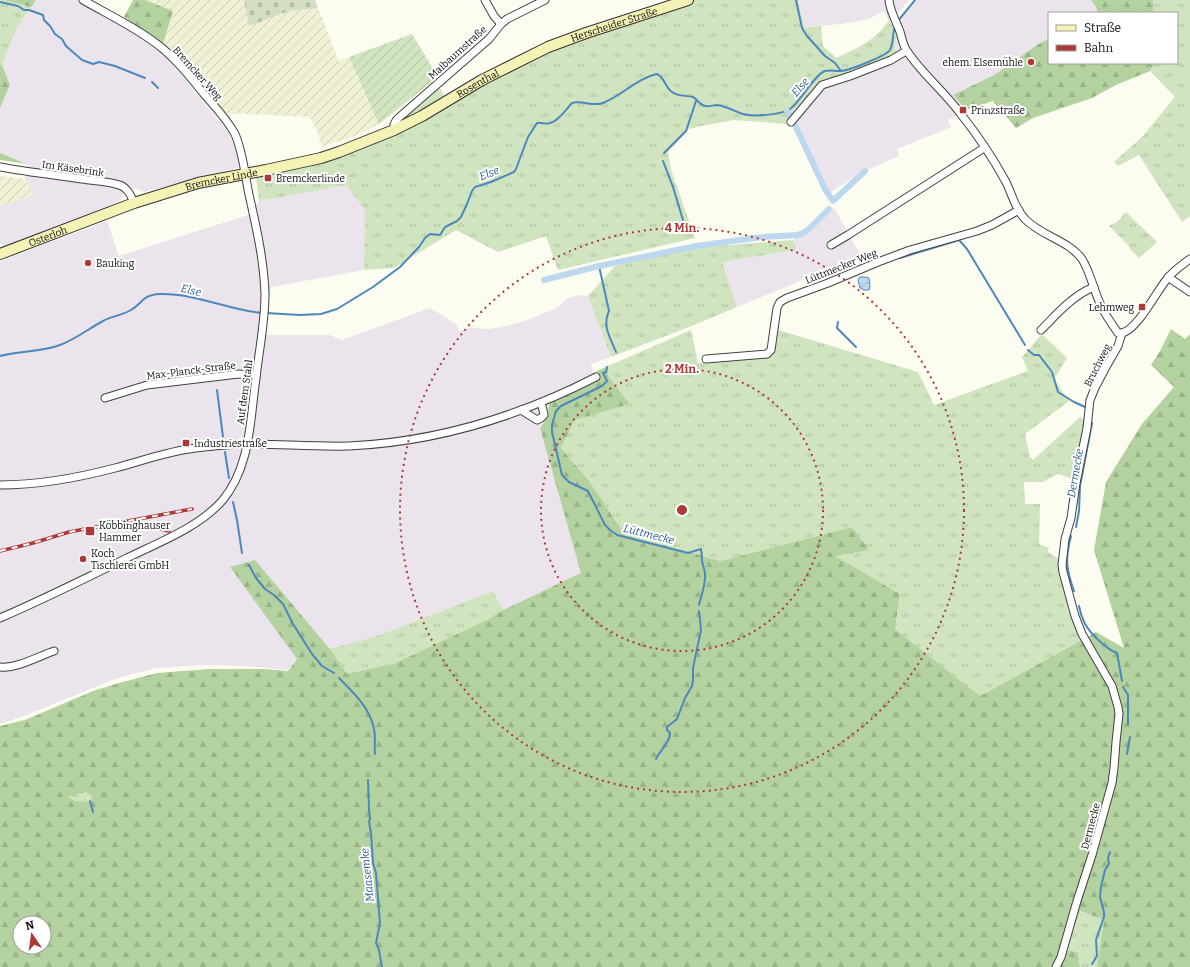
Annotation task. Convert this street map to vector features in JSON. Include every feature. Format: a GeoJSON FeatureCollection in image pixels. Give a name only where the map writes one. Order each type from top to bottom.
{"type":"FeatureCollection","features":[{"type":"Feature","properties":{"kind":"main road","name":"Herscheider Straße"},"geometry":{"type":"LineString","coordinates":[[563,41],[688,0]]}},
{"type":"Feature","properties":{"kind":"main road","name":"Rosenthal"},"geometry":{"type":"LineString","coordinates":[[394,130],[422,116],[482,80],[533,54],[563,41]]}},
{"type":"Feature","properties":{"kind":"main road","name":"Bremcker Linde"},"geometry":{"type":"LineString","coordinates":[[95,219],[134,203],[198,183],[321,158],[367,142],[394,130]]}},
{"type":"Feature","properties":{"kind":"main road","name":"Osterloh"},"geometry":{"type":"LineString","coordinates":[[0,254],[95,219]]}},
{"type":"Feature","properties":{"kind":"street","name":"Bremcker Weg"},"geometry":{"type":"LineString","coordinates":[[83,0],[149,39],[161,47],[178,63],[227,121],[238,144],[245,174]]}},
{"type":"Feature","properties":{"kind":"street"},"geometry":{"type":"LineString","coordinates":[[485,0],[494,16],[501,24]]}},
{"type":"Feature","properties":{"kind":"street","name":"Maibaumstraße"},"geometry":{"type":"LineString","coordinates":[[394,130],[393,127],[395,121],[489,39],[501,24],[507,19],[545,0]]}},
{"type":"Feature","properties":{"kind":"street"},"geometry":{"type":"LineString","coordinates":[[889,0],[891,12],[900,30],[901,38],[906,51],[960,112],[1005,181],[1017,208],[1024,218],[1032,226],[1062,243],[1077,254],[1081,259],[1087,268],[1102,307],[1118,332],[1127,332],[1140,318],[1168,277],[1190,259]]}},
{"type":"Feature","properties":{"kind":"street"},"geometry":{"type":"LineString","coordinates":[[791,122],[822,85],[891,60],[906,51]]}},
{"type":"Feature","properties":{"kind":"street"},"geometry":{"type":"LineString","coordinates":[[831,245],[984,148]]}},
{"type":"Feature","properties":{"kind":"street","name":"Im Käsebrink"},"geometry":{"type":"LineString","coordinates":[[0,166],[31,173],[104,182],[120,186],[131,194],[134,203]]}},
{"type":"Feature","properties":{"kind":"street","name":"Auf dem Stahl"},"geometry":{"type":"LineString","coordinates":[[0,618],[167,538],[202,518],[214,509],[229,492],[242,467],[247,444],[264,318],[265,293],[262,258],[245,174]]}},
{"type":"Feature","properties":{"kind":"street","name":"Lüttmecker Weg"},"geometry":{"type":"LineString","coordinates":[[706,359],[767,354],[771,350],[777,308],[780,302],[910,250],[977,231],[992,225],[1017,208]]}},
{"type":"Feature","properties":{"kind":"street"},"geometry":{"type":"LineString","coordinates":[[1168,277],[1190,292]]}},
{"type":"Feature","properties":{"kind":"street"},"geometry":{"type":"LineString","coordinates":[[1041,330],[1075,298],[1094,287]]}},
{"type":"Feature","properties":{"kind":"street","name":"Bruchweg"},"geometry":{"type":"LineString","coordinates":[[1112,686],[1082,634],[1075,616],[1062,565],[1065,539],[1071,518],[1076,483],[1087,428],[1090,400],[1102,374],[1118,346],[1122,333]]}},
{"type":"Feature","properties":{"kind":"street","name":"Max-Planck-Straße"},"geometry":{"type":"LineString","coordinates":[[105,398],[147,385],[238,374],[256,375]]}},
{"type":"Feature","properties":{"kind":"street"},"geometry":{"type":"LineString","coordinates":[[0,485],[18,485],[62,480],[109,470],[176,451],[219,445],[247,444],[347,446],[368,445],[426,436],[458,430],[521,410],[541,403],[596,378]]}},
{"type":"Feature","properties":{"kind":"street"},"geometry":{"type":"LineString","coordinates":[[521,410],[537,420],[544,415],[541,403]]}},
{"type":"Feature","properties":{"kind":"street"},"geometry":{"type":"LineString","coordinates":[[0,667],[13,666],[54,651]]}},
{"type":"Feature","properties":{"kind":"street","name":"Dermecke"},"geometry":{"type":"LineString","coordinates":[[1056,967],[1061,957],[1112,783],[1119,714],[1112,686]]}},
{"type":"Feature","properties":{"kind":"shaded area"},"geometry":{"type":"Polygon","coordinates":[[[36,0],[78,0],[162,52],[230,134],[241,167],[144,192],[135,188],[122,194],[122,199],[93,216],[4,247],[0,242],[0,206],[34,195],[25,179],[27,164],[0,153],[0,108],[10,85],[2,65],[18,25],[36,0]]]}},
{"type":"Feature","properties":{"kind":"shaded area"},"geometry":{"type":"Polygon","coordinates":[[[798,0],[909,0],[899,12],[889,20],[884,11],[869,19],[841,24],[804,27],[798,0]]]}},
{"type":"Feature","properties":{"kind":"shaded area"},"geometry":{"type":"Polygon","coordinates":[[[917,0],[1091,0],[1098,12],[1048,12],[1048,39],[1040,43],[994,75],[953,95],[966,110],[948,120],[951,127],[897,149],[899,156],[856,175],[827,195],[796,130],[793,110],[821,91],[901,61],[894,47],[903,17],[917,0]]]}},
{"type":"Feature","properties":{"kind":"shaded area"},"geometry":{"type":"Polygon","coordinates":[[[346,185],[365,210],[364,270],[271,287],[266,335],[330,335],[342,340],[430,308],[456,324],[459,331],[471,328],[490,329],[524,321],[555,309],[567,299],[578,295],[588,296],[611,357],[591,364],[595,382],[549,403],[548,417],[540,428],[582,573],[503,610],[493,591],[377,636],[330,649],[255,560],[231,567],[297,658],[288,670],[246,666],[205,665],[155,668],[115,679],[24,716],[0,724],[0,261],[107,221],[119,256],[248,215],[259,201],[346,185]]]}},
{"type":"Feature","properties":{"kind":"shaded area"},"geometry":{"type":"Polygon","coordinates":[[[834,208],[861,256],[737,307],[722,262],[796,250],[793,240],[797,236],[803,235],[834,208]]]}},
{"type":"Feature","properties":{"kind":"green space"},"geometry":{"type":"Polygon","coordinates":[[[0,0],[31,7],[18,25],[2,65],[0,65],[0,0]]]}},
{"type":"Feature","properties":{"kind":"green space"},"geometry":{"type":"Polygon","coordinates":[[[4,0],[36,0],[31,7],[4,0]]]}},
{"type":"Feature","properties":{"kind":"green space"},"geometry":{"type":"Polygon","coordinates":[[[133,0],[145,0],[173,11],[163,44],[124,17],[133,0]]]}},
{"type":"Feature","properties":{"kind":"green space"},"geometry":{"type":"Polygon","coordinates":[[[145,0],[244,0],[249,26],[289,11],[318,8],[339,61],[349,57],[379,124],[357,135],[322,147],[317,131],[310,117],[225,113],[163,44],[173,11],[145,0]]]}},
{"type":"Feature","properties":{"kind":"green space"},"geometry":{"type":"Polygon","coordinates":[[[244,0],[315,0],[318,8],[289,11],[249,26],[244,0]]]}},
{"type":"Feature","properties":{"kind":"green space"},"geometry":{"type":"Polygon","coordinates":[[[694,0],[798,0],[804,27],[821,26],[823,46],[836,58],[872,39],[889,20],[898,34],[894,47],[901,61],[821,91],[797,106],[793,110],[794,112],[787,124],[734,120],[689,129],[668,152],[671,170],[695,238],[558,270],[546,236],[498,252],[456,230],[394,268],[364,270],[365,210],[346,185],[259,201],[256,177],[305,167],[344,155],[399,132],[547,51],[694,0]]]}},
{"type":"Feature","properties":{"kind":"green space"},"geometry":{"type":"Polygon","coordinates":[[[1091,0],[1153,0],[1153,12],[1098,12],[1091,0]]]}},
{"type":"Feature","properties":{"kind":"green space"},"geometry":{"type":"Polygon","coordinates":[[[1153,0],[1190,0],[1190,216],[1182,222],[1139,155],[1118,166],[1114,162],[1142,137],[1175,97],[1150,71],[1154,64],[1178,64],[1178,12],[1153,12],[1153,0]]]}},
{"type":"Feature","properties":{"kind":"green space"},"geometry":{"type":"Polygon","coordinates":[[[412,34],[438,77],[379,124],[349,57],[412,34]]]}},
{"type":"Feature","properties":{"kind":"green space"},"geometry":{"type":"Polygon","coordinates":[[[1048,39],[1048,64],[1154,64],[1150,71],[1116,85],[1092,98],[1033,118],[1016,128],[993,101],[966,110],[953,95],[994,75],[1040,43],[1048,39]]]}},
{"type":"Feature","properties":{"kind":"green space"},"geometry":{"type":"Polygon","coordinates":[[[0,65],[2,65],[10,85],[0,108],[0,65]]]}},
{"type":"Feature","properties":{"kind":"green space"},"geometry":{"type":"Polygon","coordinates":[[[438,84],[444,96],[405,120],[406,115],[438,84]]]}},
{"type":"Feature","properties":{"kind":"green space"},"geometry":{"type":"Polygon","coordinates":[[[0,153],[27,164],[0,160],[0,153]]]}},
{"type":"Feature","properties":{"kind":"green space"},"geometry":{"type":"Polygon","coordinates":[[[0,176],[25,179],[34,195],[0,206],[0,176]]]}},
{"type":"Feature","properties":{"kind":"green space"},"geometry":{"type":"Polygon","coordinates":[[[1126,212],[1157,242],[1139,258],[1109,226],[1117,222],[1126,212]]]}},
{"type":"Feature","properties":{"kind":"green space"},"geometry":{"type":"Polygon","coordinates":[[[793,240],[796,250],[722,262],[737,307],[611,357],[588,296],[615,266],[694,248],[793,240]]]}},
{"type":"Feature","properties":{"kind":"green space"},"geometry":{"type":"Polygon","coordinates":[[[775,329],[918,372],[934,405],[1028,371],[1022,357],[1042,334],[1067,358],[1054,379],[1069,401],[1025,434],[1030,457],[1033,460],[1080,417],[1085,421],[1075,480],[1058,474],[1043,482],[1024,482],[1025,504],[1040,504],[1039,544],[1049,548],[1048,552],[1060,560],[1067,602],[1081,640],[980,696],[895,629],[900,594],[834,556],[852,527],[720,561],[625,535],[590,482],[561,448],[575,420],[630,404],[608,376],[608,366],[691,330],[698,363],[771,354],[775,329]]]}},
{"type":"Feature","properties":{"kind":"green space"},"geometry":{"type":"Polygon","coordinates":[[[1171,329],[1185,339],[1190,334],[1190,967],[1097,967],[1104,920],[1080,911],[1066,950],[1078,952],[1080,967],[0,967],[0,726],[25,720],[93,691],[157,673],[209,669],[264,669],[288,671],[297,659],[230,567],[255,560],[330,649],[347,674],[393,664],[489,619],[503,610],[581,573],[540,428],[548,417],[549,403],[595,382],[593,373],[608,366],[608,376],[630,404],[575,420],[561,448],[590,482],[625,535],[720,561],[852,527],[869,550],[835,556],[900,594],[895,629],[980,696],[1096,632],[1124,648],[1094,550],[1106,482],[1142,424],[1174,387],[1151,365],[1171,329]]]}},
{"type":"Feature","properties":{"kind":"green space"},"geometry":{"type":"Polygon","coordinates":[[[493,591],[503,610],[489,619],[393,664],[346,675],[330,649],[377,636],[493,591]]]}},
{"type":"Feature","properties":{"kind":"green space"},"geometry":{"type":"Polygon","coordinates":[[[86,792],[94,796],[90,801],[75,801],[68,796],[86,792]]]}},
{"type":"Feature","properties":{"kind":"green space"},"geometry":{"type":"Polygon","coordinates":[[[1079,911],[1104,920],[1097,967],[1080,967],[1078,952],[1066,950],[1079,911]]]}},
{"type":"Feature","properties":{"kind":"water"},"geometry":{"type":"Polygon","coordinates":[[[860,277],[869,278],[869,290],[860,288],[858,280],[860,277]]]}},
{"type":"Feature","properties":{"kind":"waterway"},"geometry":{"type":"LineString","coordinates":[[796,0],[802,28],[807,36],[825,56],[835,63],[841,71]]}},
{"type":"Feature","properties":{"kind":"waterway","name":"Else"},"geometry":{"type":"LineString","coordinates":[[898,21],[915,0]]}},
{"type":"Feature","properties":{"kind":"waterway"},"geometry":{"type":"LineString","coordinates":[[0,2],[18,6],[24,10],[29,10],[43,15],[44,20],[55,34],[62,39],[66,46],[82,60],[93,64],[99,62],[115,66],[145,78]]}},
{"type":"Feature","properties":{"kind":"waterway","name":"Else"},"geometry":{"type":"LineString","coordinates":[[266,313],[300,315],[321,314],[337,309],[373,287],[400,267],[430,234],[440,235],[445,227],[457,221],[461,217],[475,187],[514,172],[528,137],[537,123],[547,124],[553,122],[572,103],[603,103],[643,79],[657,74],[662,78],[672,92],[675,94],[693,97],[705,106],[717,105],[727,107],[748,115],[780,113],[790,109],[821,73],[825,71],[851,69],[887,53],[890,50],[893,41],[895,27]]}},
{"type":"Feature","properties":{"kind":"waterway"},"geometry":{"type":"LineString","coordinates":[[152,82],[158,88]]}},
{"type":"Feature","properties":{"kind":"waterway"},"geometry":{"type":"LineString","coordinates":[[664,153],[686,131],[696,101]]}},
{"type":"Feature","properties":{"kind":"waterway","name":"Else"},"geometry":{"type":"LineString","coordinates":[[787,111],[790,116]]}},
{"type":"Feature","properties":{"kind":"waterway"},"geometry":{"type":"LineString","coordinates":[[795,125],[825,189],[833,201],[865,171]]}},
{"type":"Feature","properties":{"kind":"waterway"},"geometry":{"type":"LineString","coordinates":[[663,161],[683,220]]}},
{"type":"Feature","properties":{"kind":"waterway"},"geometry":{"type":"LineString","coordinates":[[544,280],[599,266],[696,246],[763,237],[797,235],[810,228],[829,209]]}},
{"type":"Feature","properties":{"kind":"waterway","name":"Dermecke"},"geometry":{"type":"LineString","coordinates":[[900,258],[959,240],[967,249],[1025,345]]}},
{"type":"Feature","properties":{"kind":"waterway","name":"Lüttmecke"},"geometry":{"type":"LineString","coordinates":[[599,266],[609,311],[606,322],[609,336],[616,352]]}},
{"type":"Feature","properties":{"kind":"waterway","name":"Else"},"geometry":{"type":"LineString","coordinates":[[0,356],[45,349],[60,345],[106,319],[128,312],[146,297],[160,294],[186,296],[237,309],[262,313]]}},
{"type":"Feature","properties":{"kind":"waterway"},"geometry":{"type":"LineString","coordinates":[[838,322],[837,328],[856,347]]}},
{"type":"Feature","properties":{"kind":"waterway","name":"Dermecke"},"geometry":{"type":"LineString","coordinates":[[1028,350],[1034,355],[1039,355],[1052,372],[1058,392],[1085,407]]}},
{"type":"Feature","properties":{"kind":"waterway","name":"Lüttmecke"},"geometry":{"type":"LineString","coordinates":[[607,367],[606,372],[603,373],[607,381],[602,386],[561,406],[556,411],[552,425],[552,432],[562,475],[569,482],[588,491],[605,525],[617,535],[688,553],[701,549],[705,578],[699,605]]}},
{"type":"Feature","properties":{"kind":"waterway","name":"Maasemke"},"geometry":{"type":"LineString","coordinates":[[217,390],[223,437]]}},
{"type":"Feature","properties":{"kind":"waterway","name":"Dermecke"},"geometry":{"type":"LineString","coordinates":[[1076,527],[1079,511],[1080,486],[1092,423]]}},
{"type":"Feature","properties":{"kind":"waterway","name":"Maasemke"},"geometry":{"type":"LineString","coordinates":[[225,452],[229,478]]}},
{"type":"Feature","properties":{"kind":"waterway","name":"Maasemke"},"geometry":{"type":"LineString","coordinates":[[233,502],[242,553]]}},
{"type":"Feature","properties":{"kind":"waterway","name":"Dermecke"},"geometry":{"type":"LineString","coordinates":[[1071,536],[1067,564],[1074,591]]}},
{"type":"Feature","properties":{"kind":"waterway","name":"Maasemke"},"geometry":{"type":"LineString","coordinates":[[249,565],[256,578],[265,589],[283,604],[293,624],[312,654],[322,666],[334,673]]}},
{"type":"Feature","properties":{"kind":"waterway","name":"Dermecke"},"geometry":{"type":"LineString","coordinates":[[1079,606],[1087,628],[1099,641],[1117,653],[1122,681]]}},
{"type":"Feature","properties":{"kind":"waterway","name":"Lüttmecke"},"geometry":{"type":"LineString","coordinates":[[656,759],[670,737],[667,727],[677,719],[685,698],[692,686],[693,668],[701,630],[699,611]]}},
{"type":"Feature","properties":{"kind":"waterway","name":"Maasemke"},"geometry":{"type":"LineString","coordinates":[[339,678],[350,689],[369,714],[375,732],[375,754]]}},
{"type":"Feature","properties":{"kind":"waterway","name":"Dermecke"},"geometry":{"type":"LineString","coordinates":[[1123,687],[1128,695],[1128,724]]}},
{"type":"Feature","properties":{"kind":"waterway","name":"Dermecke"},"geometry":{"type":"LineString","coordinates":[[1127,754],[1130,737]]}},
{"type":"Feature","properties":{"kind":"waterway","name":"Maasemke"},"geometry":{"type":"LineString","coordinates":[[368,780],[369,822],[373,863],[376,873],[380,923],[376,943],[379,950],[382,967]]}},
{"type":"Feature","properties":{"kind":"waterway"},"geometry":{"type":"LineString","coordinates":[[90,801],[93,812]]}},
{"type":"Feature","properties":{"kind":"waterway","name":"Dermecke"},"geometry":{"type":"LineString","coordinates":[[1092,964],[1097,956],[1096,940],[1104,917],[1100,897],[1105,870],[1109,864],[1108,858],[1110,852]]}},
{"type":"Feature","properties":{"kind":"railway"},"geometry":{"type":"LineString","coordinates":[[0,551],[69,532],[192,509]]}},
{"type":"Feature","properties":{"kind":"railway"},"geometry":{"type":"LineString","coordinates":[[116,528],[137,526],[157,528],[130,523]]}},
{"type":"Feature","properties":{"kind":"railway"},"geometry":{"type":"LineString","coordinates":[[157,528],[169,531]]}},
{"type":"Feature","properties":{"kind":"place","name":"ehem. Elsemühle"},"geometry":{"type":"Point","coordinates":[1031,62]}},
{"type":"Feature","properties":{"kind":"place","name":"Prinzstraße"},"geometry":{"type":"Point","coordinates":[963,110]}},
{"type":"Feature","properties":{"kind":"place","name":"Bremckerlinde"},"geometry":{"type":"Point","coordinates":[268,178]}},
{"type":"Feature","properties":{"kind":"place","name":"Bauking"},"geometry":{"type":"Point","coordinates":[88,263]}},
{"type":"Feature","properties":{"kind":"place","name":"Lehmweg"},"geometry":{"type":"Point","coordinates":[1142,307]}},
{"type":"Feature","properties":{"kind":"place","name":"Industriestraße"},"geometry":{"type":"Point","coordinates":[186,443]}},
{"type":"Feature","properties":{"kind":"place","name":"Köbbinghauser Hammer"},"geometry":{"type":"Point","coordinates":[90,531]}},
{"type":"Feature","properties":{"kind":"place","name":"Koch Tischlerei GmbH"},"geometry":{"type":"Point","coordinates":[83,559]}}]}
